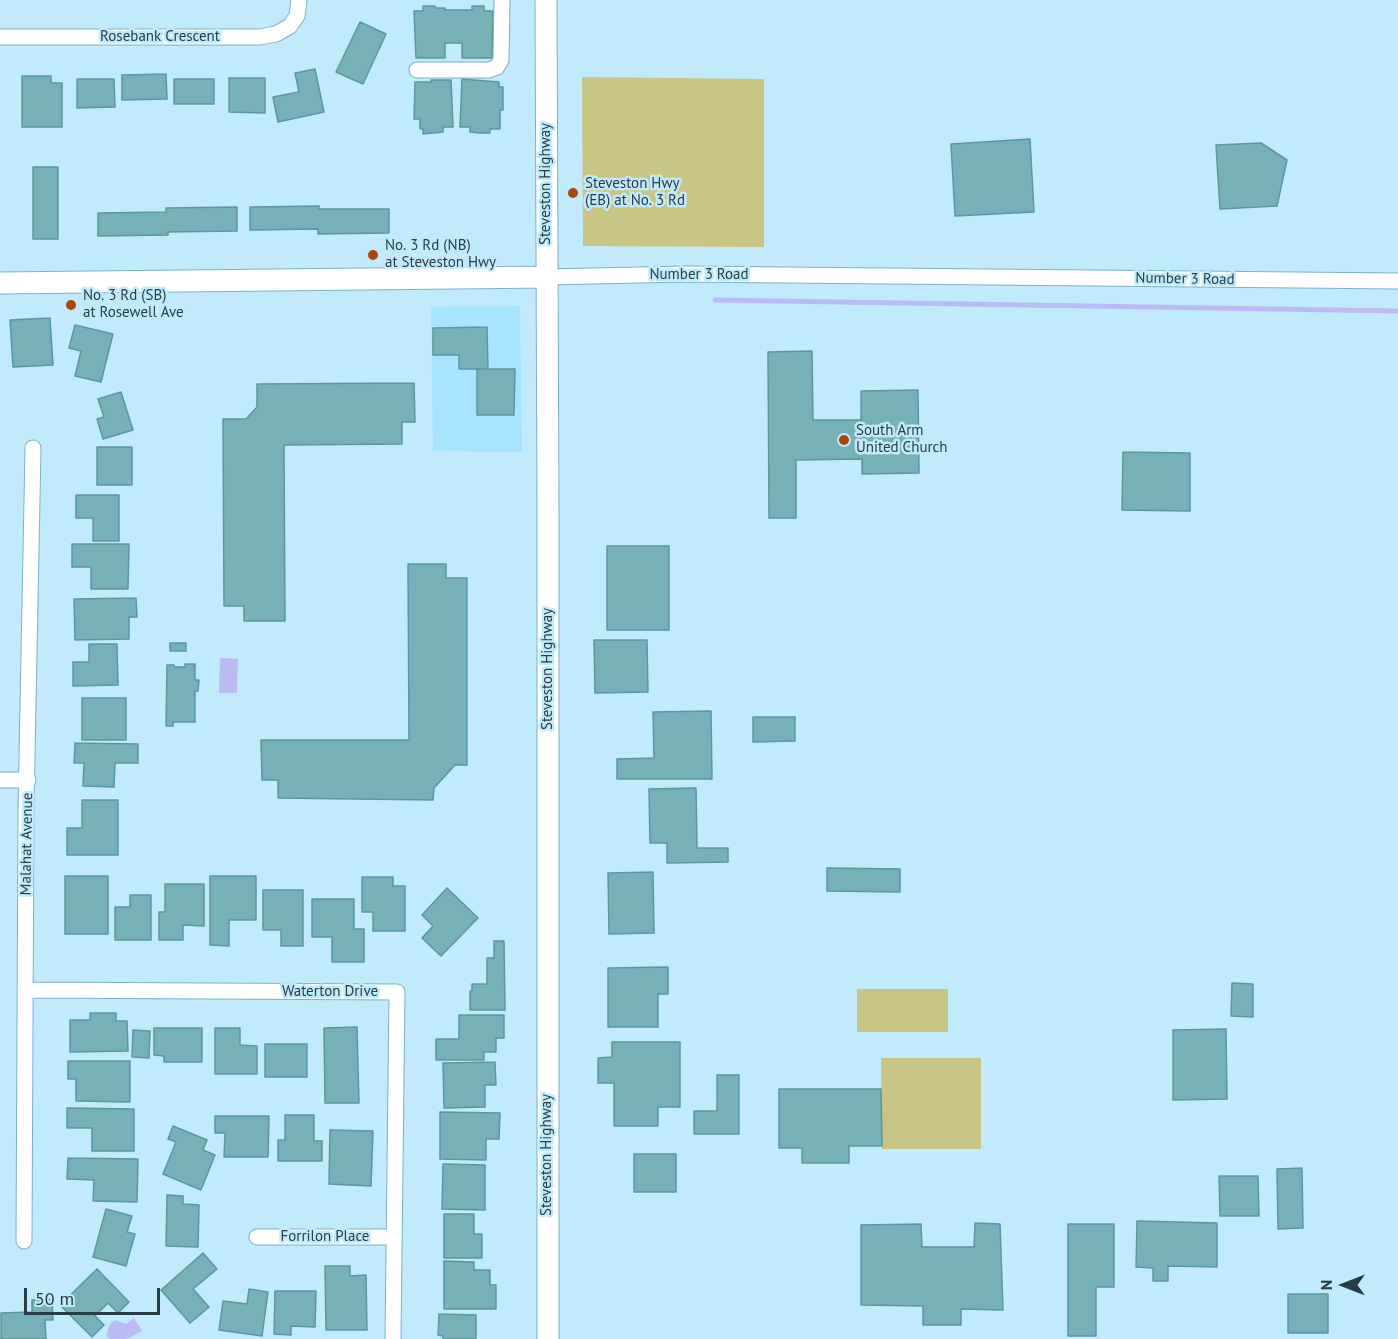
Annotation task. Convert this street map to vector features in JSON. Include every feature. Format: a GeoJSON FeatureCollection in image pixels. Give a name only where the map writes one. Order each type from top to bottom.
{"type":"FeatureCollection","features":[{"type":"Feature","properties":{"kind":"main road","name":"Steveston Highway"},"geometry":{"type":"LineString","coordinates":[[546,0],[548,1339]]}},
{"type":"Feature","properties":{"kind":"main road","name":"Number 3 Road"},"geometry":{"type":"LineString","coordinates":[[0,283],[547,277]]}},
{"type":"Feature","properties":{"kind":"street","name":"Rosebank Crescent"},"geometry":{"type":"LineString","coordinates":[[0,37],[259,37],[276,34],[290,26],[297,16],[299,0]]}},
{"type":"Feature","properties":{"kind":"street"},"geometry":{"type":"LineString","coordinates":[[417,70],[489,70],[497,67],[501,60],[502,0]]}},
{"type":"Feature","properties":{"kind":"street","name":"Number 3 Road"},"geometry":{"type":"LineString","coordinates":[[547,277],[684,274],[1398,281]]}},
{"type":"Feature","properties":{"kind":"street","name":"Malahat Avenue"},"geometry":{"type":"LineString","coordinates":[[24,1241],[25,990],[33,448]]}},
{"type":"Feature","properties":{"kind":"street"},"geometry":{"type":"LineString","coordinates":[[0,780],[28,780]]}},
{"type":"Feature","properties":{"kind":"street","name":"Waterton Drive"},"geometry":{"type":"LineString","coordinates":[[25,990],[397,992],[393,1339]]}},
{"type":"Feature","properties":{"kind":"street","name":"Forrilon Place"},"geometry":{"type":"LineString","coordinates":[[257,1237],[394,1237]]}},
{"type":"Feature","properties":{"kind":"shaded area"},"geometry":{"type":"Polygon","coordinates":[[[582,77],[764,79],[764,247],[583,246],[582,77]]]}},
{"type":"Feature","properties":{"kind":"shaded area"},"geometry":{"type":"Polygon","coordinates":[[[520,306],[522,452],[433,451],[431,307],[520,306]]]}},
{"type":"Feature","properties":{"kind":"shaded area"},"geometry":{"type":"Polygon","coordinates":[[[220,658],[238,659],[237,693],[219,693],[220,658]]]}},
{"type":"Feature","properties":{"kind":"shaded area"},"geometry":{"type":"Polygon","coordinates":[[[857,989],[948,989],[948,1032],[857,1032],[857,989]]]}},
{"type":"Feature","properties":{"kind":"shaded area"},"geometry":{"type":"Polygon","coordinates":[[[881,1058],[981,1058],[981,1149],[882,1149],[881,1058]]]}},
{"type":"Feature","properties":{"kind":"shaded area"},"geometry":{"type":"Polygon","coordinates":[[[134,1318],[142,1331],[127,1339],[110,1339],[106,1335],[110,1324],[115,1320],[126,1324],[134,1318]]]}},
{"type":"Feature","properties":{"kind":"building"},"geometry":{"type":"Polygon","coordinates":[[[423,6],[435,6],[435,8],[445,8],[445,10],[472,10],[472,6],[484,6],[484,11],[493,11],[492,58],[462,58],[462,43],[445,43],[445,58],[416,58],[414,11],[423,11],[423,6]]]}},
{"type":"Feature","properties":{"kind":"building"},"geometry":{"type":"Polygon","coordinates":[[[360,22],[386,34],[363,84],[336,72],[360,22]]]}},
{"type":"Feature","properties":{"kind":"building"},"geometry":{"type":"Polygon","coordinates":[[[315,69],[324,112],[278,122],[273,97],[299,92],[295,73],[315,69]]]}},
{"type":"Feature","properties":{"kind":"building"},"geometry":{"type":"Polygon","coordinates":[[[166,74],[167,99],[122,100],[122,75],[166,74]]]}},
{"type":"Feature","properties":{"kind":"building"},"geometry":{"type":"Polygon","coordinates":[[[22,76],[51,76],[51,83],[62,83],[62,127],[22,127],[22,76]]]}},
{"type":"Feature","properties":{"kind":"building"},"geometry":{"type":"Polygon","coordinates":[[[229,78],[265,78],[265,113],[229,112],[229,78]]]}},
{"type":"Feature","properties":{"kind":"building"},"geometry":{"type":"Polygon","coordinates":[[[77,79],[114,79],[115,107],[77,108],[77,79]]]}},
{"type":"Feature","properties":{"kind":"building"},"geometry":{"type":"Polygon","coordinates":[[[174,79],[214,79],[214,104],[174,104],[174,79]]]}},
{"type":"Feature","properties":{"kind":"building"},"geometry":{"type":"Polygon","coordinates":[[[462,79],[499,82],[499,87],[503,87],[500,129],[490,129],[490,133],[479,133],[470,132],[470,127],[460,127],[462,79]]]}},
{"type":"Feature","properties":{"kind":"building"},"geometry":{"type":"Polygon","coordinates":[[[431,80],[451,80],[453,127],[443,127],[443,132],[423,134],[423,129],[420,129],[420,119],[414,119],[415,82],[431,82],[431,80]]]}},
{"type":"Feature","properties":{"kind":"building"},"geometry":{"type":"Polygon","coordinates":[[[1030,139],[1034,212],[955,216],[951,144],[1030,139]]]}},
{"type":"Feature","properties":{"kind":"building"},"geometry":{"type":"Polygon","coordinates":[[[1261,143],[1287,160],[1277,206],[1220,209],[1216,145],[1261,143]]]}},
{"type":"Feature","properties":{"kind":"building"},"geometry":{"type":"Polygon","coordinates":[[[33,167],[58,167],[58,239],[33,239],[33,167]]]}},
{"type":"Feature","properties":{"kind":"building"},"geometry":{"type":"Polygon","coordinates":[[[319,206],[319,209],[389,209],[389,233],[318,234],[318,229],[250,230],[250,207],[319,206]]]}},
{"type":"Feature","properties":{"kind":"building"},"geometry":{"type":"Polygon","coordinates":[[[237,207],[237,231],[98,236],[98,213],[166,212],[166,208],[237,207]]]}},
{"type":"Feature","properties":{"kind":"building"},"geometry":{"type":"Polygon","coordinates":[[[50,318],[53,365],[13,367],[10,320],[50,318]]]}},
{"type":"Feature","properties":{"kind":"building"},"geometry":{"type":"Polygon","coordinates":[[[75,325],[113,334],[101,382],[75,376],[81,351],[69,348],[75,325]]]}},
{"type":"Feature","properties":{"kind":"building"},"geometry":{"type":"Polygon","coordinates":[[[487,327],[488,369],[459,369],[459,355],[433,355],[433,328],[487,327]]]}},
{"type":"Feature","properties":{"kind":"building","name":"South Arm United Church"},"geometry":{"type":"Polygon","coordinates":[[[812,351],[813,420],[861,420],[861,391],[918,390],[919,473],[862,474],[862,459],[796,460],[796,518],[769,518],[768,352],[812,351]]]}},
{"type":"Feature","properties":{"kind":"building"},"geometry":{"type":"Polygon","coordinates":[[[477,369],[515,369],[514,415],[477,415],[477,369]]]}},
{"type":"Feature","properties":{"kind":"building"},"geometry":{"type":"Polygon","coordinates":[[[414,383],[415,422],[402,422],[402,444],[284,445],[285,621],[244,621],[244,606],[224,606],[223,419],[246,419],[257,407],[257,384],[414,383]]]}},
{"type":"Feature","properties":{"kind":"building"},"geometry":{"type":"Polygon","coordinates":[[[121,392],[133,430],[103,439],[97,419],[104,417],[98,399],[121,392]]]}},
{"type":"Feature","properties":{"kind":"building"},"geometry":{"type":"Polygon","coordinates":[[[97,447],[132,447],[132,485],[97,485],[97,447]]]}},
{"type":"Feature","properties":{"kind":"building"},"geometry":{"type":"Polygon","coordinates":[[[1123,452],[1190,453],[1190,511],[1122,510],[1123,452]]]}},
{"type":"Feature","properties":{"kind":"building"},"geometry":{"type":"Polygon","coordinates":[[[76,495],[119,495],[119,541],[93,541],[93,518],[76,518],[76,495]]]}},
{"type":"Feature","properties":{"kind":"building"},"geometry":{"type":"Polygon","coordinates":[[[72,544],[129,544],[128,589],[91,589],[91,567],[72,567],[72,544]]]}},
{"type":"Feature","properties":{"kind":"building"},"geometry":{"type":"Polygon","coordinates":[[[607,546],[669,546],[669,630],[607,630],[607,546]]]}},
{"type":"Feature","properties":{"kind":"building"},"geometry":{"type":"Polygon","coordinates":[[[408,564],[446,564],[446,578],[467,578],[467,765],[455,765],[434,788],[433,800],[278,798],[278,780],[262,780],[261,740],[409,740],[408,564]]]}},
{"type":"Feature","properties":{"kind":"building"},"geometry":{"type":"Polygon","coordinates":[[[136,598],[137,617],[129,617],[129,639],[75,640],[74,599],[136,598]]]}},
{"type":"Feature","properties":{"kind":"building"},"geometry":{"type":"Polygon","coordinates":[[[594,640],[647,640],[648,692],[595,693],[594,640]]]}},
{"type":"Feature","properties":{"kind":"building"},"geometry":{"type":"Polygon","coordinates":[[[170,643],[186,643],[186,651],[170,651],[170,643]]]}},
{"type":"Feature","properties":{"kind":"building"},"geometry":{"type":"Polygon","coordinates":[[[89,644],[117,644],[118,685],[73,686],[73,662],[89,662],[89,644]]]}},
{"type":"Feature","properties":{"kind":"building"},"geometry":{"type":"Polygon","coordinates":[[[185,664],[195,664],[195,680],[199,680],[198,691],[195,691],[195,722],[173,722],[173,726],[166,726],[167,665],[185,667],[185,664]]]}},
{"type":"Feature","properties":{"kind":"building"},"geometry":{"type":"Polygon","coordinates":[[[82,698],[126,698],[126,740],[82,740],[82,698]]]}},
{"type":"Feature","properties":{"kind":"building"},"geometry":{"type":"Polygon","coordinates":[[[711,711],[712,779],[617,779],[617,759],[654,758],[653,712],[711,711]]]}},
{"type":"Feature","properties":{"kind":"building"},"geometry":{"type":"Polygon","coordinates":[[[753,717],[795,717],[795,741],[753,742],[753,717]]]}},
{"type":"Feature","properties":{"kind":"building"},"geometry":{"type":"Polygon","coordinates":[[[75,743],[138,744],[138,763],[115,763],[114,787],[83,786],[84,763],[74,763],[75,743]]]}},
{"type":"Feature","properties":{"kind":"building"},"geometry":{"type":"Polygon","coordinates":[[[696,788],[697,848],[728,848],[728,862],[667,863],[667,843],[650,843],[649,789],[696,788]]]}},
{"type":"Feature","properties":{"kind":"building"},"geometry":{"type":"Polygon","coordinates":[[[82,800],[118,800],[118,855],[67,855],[67,828],[82,828],[82,800]]]}},
{"type":"Feature","properties":{"kind":"building"},"geometry":{"type":"Polygon","coordinates":[[[827,868],[900,869],[900,892],[827,891],[827,868]]]}},
{"type":"Feature","properties":{"kind":"building"},"geometry":{"type":"Polygon","coordinates":[[[653,872],[654,933],[609,934],[608,873],[653,872]]]}},
{"type":"Feature","properties":{"kind":"building"},"geometry":{"type":"Polygon","coordinates":[[[65,876],[108,876],[108,934],[65,934],[65,876]]]}},
{"type":"Feature","properties":{"kind":"building"},"geometry":{"type":"Polygon","coordinates":[[[210,876],[256,876],[256,920],[229,920],[229,946],[210,945],[210,876]]]}},
{"type":"Feature","properties":{"kind":"building"},"geometry":{"type":"Polygon","coordinates":[[[362,877],[393,877],[393,886],[405,886],[405,931],[373,931],[373,912],[362,912],[362,877]]]}},
{"type":"Feature","properties":{"kind":"building"},"geometry":{"type":"Polygon","coordinates":[[[165,884],[204,884],[204,926],[183,925],[183,940],[159,940],[159,912],[165,912],[165,884]]]}},
{"type":"Feature","properties":{"kind":"building"},"geometry":{"type":"Polygon","coordinates":[[[447,888],[478,918],[441,956],[422,938],[433,926],[422,915],[447,888]]]}},
{"type":"Feature","properties":{"kind":"building"},"geometry":{"type":"Polygon","coordinates":[[[263,890],[303,890],[303,946],[281,946],[281,930],[263,930],[263,890]]]}},
{"type":"Feature","properties":{"kind":"building"},"geometry":{"type":"Polygon","coordinates":[[[130,895],[151,895],[151,940],[115,940],[115,907],[130,907],[130,895]]]}},
{"type":"Feature","properties":{"kind":"building"},"geometry":{"type":"Polygon","coordinates":[[[312,899],[354,899],[354,929],[364,929],[364,962],[332,962],[332,937],[312,937],[312,899]]]}},
{"type":"Feature","properties":{"kind":"building"},"geometry":{"type":"Polygon","coordinates":[[[494,941],[504,941],[505,1010],[470,1010],[472,984],[487,984],[487,958],[494,958],[494,941]]]}},
{"type":"Feature","properties":{"kind":"building"},"geometry":{"type":"Polygon","coordinates":[[[668,967],[668,994],[658,994],[658,1027],[608,1027],[608,968],[668,967]]]}},
{"type":"Feature","properties":{"kind":"building"},"geometry":{"type":"Polygon","coordinates":[[[1232,983],[1253,984],[1253,1017],[1231,1016],[1232,983]]]}},
{"type":"Feature","properties":{"kind":"building"},"geometry":{"type":"Polygon","coordinates":[[[90,1013],[116,1013],[116,1021],[127,1021],[128,1051],[70,1052],[70,1020],[90,1020],[90,1013]]]}},
{"type":"Feature","properties":{"kind":"building"},"geometry":{"type":"Polygon","coordinates":[[[459,1015],[504,1015],[504,1038],[496,1038],[496,1052],[484,1052],[484,1060],[436,1060],[436,1039],[459,1039],[459,1015]]]}},
{"type":"Feature","properties":{"kind":"building"},"geometry":{"type":"Polygon","coordinates":[[[357,1027],[359,1103],[325,1103],[324,1028],[357,1027]]]}},
{"type":"Feature","properties":{"kind":"building"},"geometry":{"type":"Polygon","coordinates":[[[154,1028],[202,1028],[202,1062],[164,1062],[164,1056],[154,1055],[154,1028]]]}},
{"type":"Feature","properties":{"kind":"building"},"geometry":{"type":"Polygon","coordinates":[[[215,1028],[240,1028],[240,1045],[257,1046],[257,1074],[215,1074],[215,1028]]]}},
{"type":"Feature","properties":{"kind":"building"},"geometry":{"type":"Polygon","coordinates":[[[1226,1029],[1227,1099],[1173,1100],[1173,1030],[1226,1029]]]}},
{"type":"Feature","properties":{"kind":"building"},"geometry":{"type":"Polygon","coordinates":[[[133,1030],[150,1031],[149,1058],[132,1057],[133,1030]]]}},
{"type":"Feature","properties":{"kind":"building"},"geometry":{"type":"Polygon","coordinates":[[[612,1042],[680,1042],[680,1107],[658,1107],[658,1126],[614,1126],[614,1083],[598,1083],[598,1058],[612,1057],[612,1042]]]}},
{"type":"Feature","properties":{"kind":"building"},"geometry":{"type":"Polygon","coordinates":[[[265,1044],[307,1044],[307,1077],[265,1077],[265,1044]]]}},
{"type":"Feature","properties":{"kind":"building"},"geometry":{"type":"Polygon","coordinates":[[[68,1061],[130,1061],[130,1102],[76,1101],[76,1079],[68,1079],[68,1061]]]}},
{"type":"Feature","properties":{"kind":"building"},"geometry":{"type":"Polygon","coordinates":[[[495,1062],[496,1085],[485,1085],[485,1107],[444,1108],[443,1063],[495,1062]]]}},
{"type":"Feature","properties":{"kind":"building"},"geometry":{"type":"Polygon","coordinates":[[[717,1075],[739,1075],[739,1134],[694,1134],[694,1111],[717,1111],[717,1075]]]}},
{"type":"Feature","properties":{"kind":"building"},"geometry":{"type":"Polygon","coordinates":[[[779,1089],[881,1089],[882,1146],[849,1146],[849,1163],[802,1163],[802,1148],[779,1148],[779,1089]]]}},
{"type":"Feature","properties":{"kind":"building"},"geometry":{"type":"Polygon","coordinates":[[[67,1108],[134,1109],[134,1151],[92,1151],[92,1128],[67,1128],[67,1108]]]}},
{"type":"Feature","properties":{"kind":"building"},"geometry":{"type":"Polygon","coordinates":[[[440,1112],[500,1113],[499,1139],[486,1139],[486,1160],[440,1159],[440,1112]]]}},
{"type":"Feature","properties":{"kind":"building"},"geometry":{"type":"Polygon","coordinates":[[[285,1115],[314,1115],[314,1141],[322,1141],[322,1161],[278,1161],[278,1140],[285,1140],[285,1115]]]}},
{"type":"Feature","properties":{"kind":"building"},"geometry":{"type":"Polygon","coordinates":[[[215,1116],[269,1116],[268,1157],[224,1157],[225,1133],[215,1133],[215,1116]]]}},
{"type":"Feature","properties":{"kind":"building"},"geometry":{"type":"Polygon","coordinates":[[[173,1126],[207,1140],[203,1150],[215,1155],[201,1190],[163,1174],[176,1142],[168,1139],[173,1126]]]}},
{"type":"Feature","properties":{"kind":"building"},"geometry":{"type":"Polygon","coordinates":[[[330,1130],[373,1131],[371,1186],[329,1184],[330,1130]]]}},
{"type":"Feature","properties":{"kind":"building"},"geometry":{"type":"Polygon","coordinates":[[[634,1154],[676,1154],[676,1192],[634,1192],[634,1154]]]}},
{"type":"Feature","properties":{"kind":"building"},"geometry":{"type":"Polygon","coordinates":[[[68,1158],[138,1159],[137,1202],[93,1201],[94,1180],[67,1179],[68,1158]]]}},
{"type":"Feature","properties":{"kind":"building"},"geometry":{"type":"Polygon","coordinates":[[[443,1164],[485,1165],[485,1210],[442,1209],[443,1164]]]}},
{"type":"Feature","properties":{"kind":"building"},"geometry":{"type":"Polygon","coordinates":[[[1302,1168],[1303,1228],[1278,1229],[1277,1169],[1302,1168]]]}},
{"type":"Feature","properties":{"kind":"building"},"geometry":{"type":"Polygon","coordinates":[[[1219,1176],[1258,1176],[1259,1216],[1220,1216],[1219,1176]]]}},
{"type":"Feature","properties":{"kind":"building"},"geometry":{"type":"Polygon","coordinates":[[[167,1195],[183,1196],[183,1204],[199,1205],[198,1247],[166,1246],[167,1195]]]}},
{"type":"Feature","properties":{"kind":"building"},"geometry":{"type":"Polygon","coordinates":[[[106,1209],[132,1216],[127,1232],[135,1234],[126,1266],[93,1257],[106,1209]]]}},
{"type":"Feature","properties":{"kind":"building"},"geometry":{"type":"Polygon","coordinates":[[[444,1214],[474,1214],[474,1234],[482,1234],[482,1258],[444,1258],[444,1214]]]}},
{"type":"Feature","properties":{"kind":"building"},"geometry":{"type":"Polygon","coordinates":[[[1137,1221],[1217,1223],[1217,1267],[1168,1266],[1168,1281],[1153,1281],[1153,1268],[1136,1267],[1137,1221]]]}},
{"type":"Feature","properties":{"kind":"building"},"geometry":{"type":"Polygon","coordinates":[[[975,1223],[1000,1224],[1003,1310],[961,1309],[961,1325],[923,1325],[923,1306],[861,1305],[861,1225],[921,1224],[922,1247],[974,1247],[975,1223]]]}},
{"type":"Feature","properties":{"kind":"building"},"geometry":{"type":"Polygon","coordinates":[[[1068,1224],[1114,1224],[1114,1287],[1096,1287],[1096,1336],[1068,1336],[1068,1224]]]}},
{"type":"Feature","properties":{"kind":"building"},"geometry":{"type":"Polygon","coordinates":[[[203,1253],[217,1269],[193,1289],[209,1307],[190,1323],[161,1290],[203,1253]]]}},
{"type":"Feature","properties":{"kind":"building"},"geometry":{"type":"Polygon","coordinates":[[[444,1261],[474,1262],[474,1270],[490,1270],[490,1285],[496,1285],[496,1309],[444,1309],[444,1261]]]}},
{"type":"Feature","properties":{"kind":"building"},"geometry":{"type":"Polygon","coordinates":[[[325,1266],[350,1266],[350,1276],[366,1275],[367,1330],[326,1330],[325,1266]]]}},
{"type":"Feature","properties":{"kind":"building"},"geometry":{"type":"Polygon","coordinates":[[[97,1269],[129,1302],[118,1313],[108,1303],[95,1316],[104,1325],[92,1337],[60,1305],[97,1269]]]}},
{"type":"Feature","properties":{"kind":"building"},"geometry":{"type":"Polygon","coordinates":[[[249,1289],[268,1292],[262,1336],[219,1330],[223,1301],[247,1304],[249,1289]]]}},
{"type":"Feature","properties":{"kind":"building"},"geometry":{"type":"Polygon","coordinates":[[[275,1291],[316,1291],[315,1327],[291,1326],[291,1335],[274,1334],[275,1291]]]}},
{"type":"Feature","properties":{"kind":"building"},"geometry":{"type":"Polygon","coordinates":[[[1288,1294],[1328,1294],[1328,1333],[1288,1333],[1288,1294]]]}},
{"type":"Feature","properties":{"kind":"building"},"geometry":{"type":"Polygon","coordinates":[[[52,1299],[53,1320],[45,1320],[46,1339],[1,1339],[1,1313],[32,1312],[32,1300],[52,1299]]]}},
{"type":"Feature","properties":{"kind":"building"},"geometry":{"type":"Polygon","coordinates":[[[439,1314],[476,1315],[476,1339],[443,1339],[443,1336],[438,1335],[439,1314]]]}},
{"type":"Feature","properties":{"kind":"waterway"},"geometry":{"type":"LineString","coordinates":[[715,300],[1398,311]]}},
{"type":"Feature","properties":{"kind":"place","name":"Steveston Hwy (EB) at No. 3 Rd"},"geometry":{"type":"Point","coordinates":[573,193]}},
{"type":"Feature","properties":{"kind":"place","name":"No. 3 Rd (NB) at Steveston Hwy"},"geometry":{"type":"Point","coordinates":[373,255]}},
{"type":"Feature","properties":{"kind":"place","name":"No. 3 Rd (SB) at Rosewell Ave"},"geometry":{"type":"Point","coordinates":[71,305]}},
{"type":"Feature","properties":{"kind":"place","name":"South Arm United Church"},"geometry":{"type":"Point","coordinates":[844,440]}}]}
